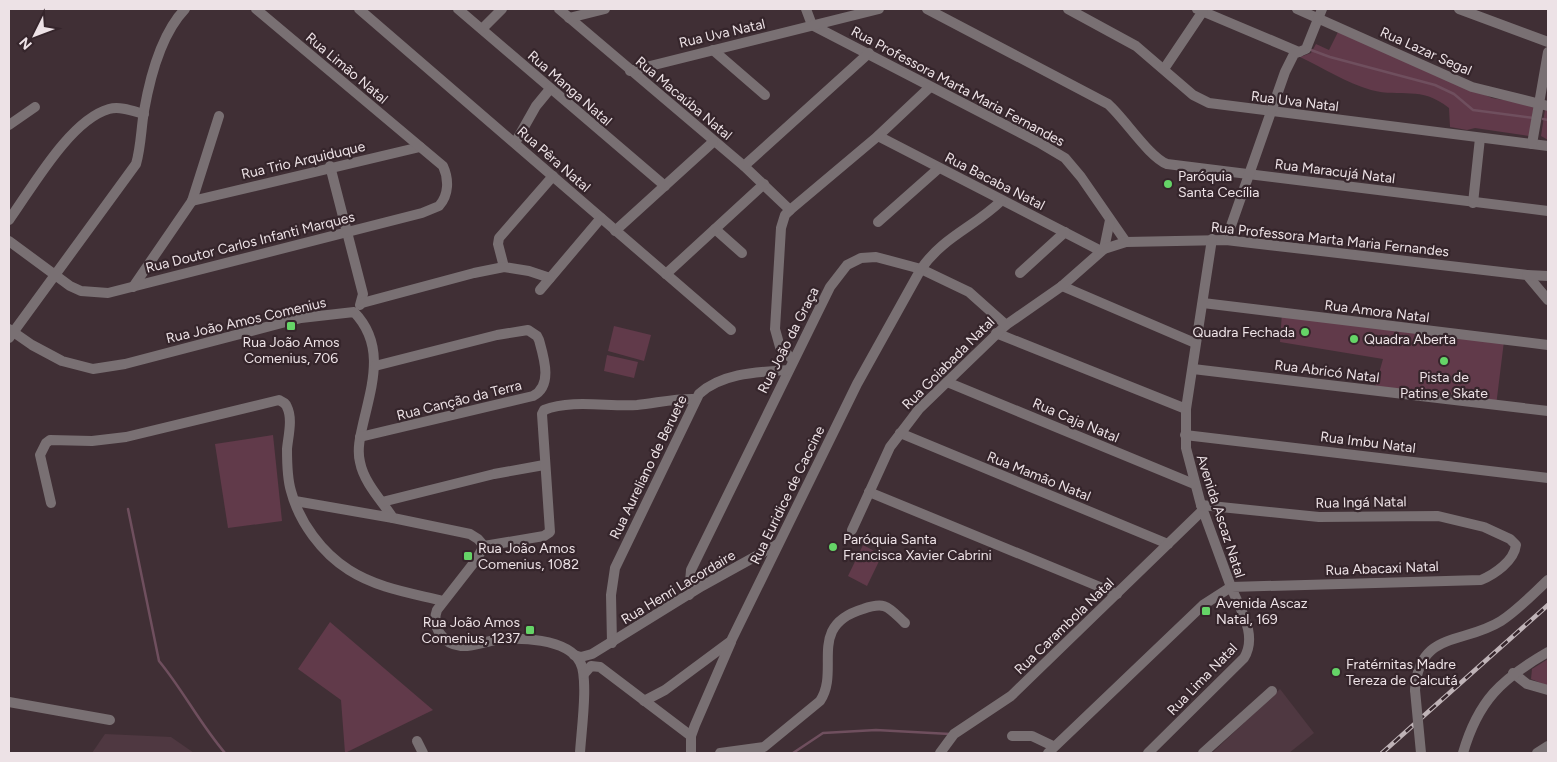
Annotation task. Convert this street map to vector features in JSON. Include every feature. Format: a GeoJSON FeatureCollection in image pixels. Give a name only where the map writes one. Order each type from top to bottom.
{"type":"FeatureCollection","features":[{"type":"Feature","properties":{"kind":"street"},"geometry":{"type":"LineString","coordinates":[[10,333],[136,164],[140,150],[144,114],[167,36],[185,9]]}},
{"type":"Feature","properties":{"kind":"street","name":"Rua Limão Natal"},"geometry":{"type":"LineString","coordinates":[[256,9],[420,147]]}},
{"type":"Feature","properties":{"kind":"street","name":"Rua Pêra Natal"},"geometry":{"type":"LineString","coordinates":[[359,9],[731,330]]}},
{"type":"Feature","properties":{"kind":"street","name":"Rua Manga Natal"},"geometry":{"type":"LineString","coordinates":[[458,9],[665,186]]}},
{"type":"Feature","properties":{"kind":"street"},"geometry":{"type":"LineString","coordinates":[[482,29],[502,9]]}},
{"type":"Feature","properties":{"kind":"street","name":"Rua Macaúba Natal"},"geometry":{"type":"LineString","coordinates":[[559,9],[713,142],[744,166],[790,210]]}},
{"type":"Feature","properties":{"kind":"street"},"geometry":{"type":"LineString","coordinates":[[569,18],[604,9]]}},
{"type":"Feature","properties":{"kind":"street"},"geometry":{"type":"LineString","coordinates":[[806,9],[812,25]]}},
{"type":"Feature","properties":{"kind":"street","name":"Rua Uva Natal"},"geometry":{"type":"LineString","coordinates":[[630,71],[879,9]]}},
{"type":"Feature","properties":{"kind":"street","name":"Rua Maracujá Natal"},"geometry":{"type":"LineString","coordinates":[[927,9],[1108,104],[1123,118],[1161,162],[1548,211]]}},
{"type":"Feature","properties":{"kind":"street","name":"Rua Uva Natal"},"geometry":{"type":"LineString","coordinates":[[1068,9],[1136,46],[1193,95],[1208,103],[1548,146]]}},
{"type":"Feature","properties":{"kind":"street","name":"Rua Lazar Segal"},"geometry":{"type":"LineString","coordinates":[[1297,9],[1320,14],[1472,87],[1543,107]]}},
{"type":"Feature","properties":{"kind":"street"},"geometry":{"type":"LineString","coordinates":[[1459,9],[1548,42]]}},
{"type":"Feature","properties":{"kind":"street"},"geometry":{"type":"LineString","coordinates":[[1164,69],[1200,10],[1299,52]]}},
{"type":"Feature","properties":{"kind":"street"},"geometry":{"type":"LineString","coordinates":[[1226,240],[1291,59],[1306,49],[1320,14]]}},
{"type":"Feature","properties":{"kind":"street","name":"Rua Professora Marta Maria Fernandes"},"geometry":{"type":"LineString","coordinates":[[812,25],[869,53],[1065,158],[1081,177],[1126,242],[1226,240],[1548,276]]}},
{"type":"Feature","properties":{"kind":"street"},"geometry":{"type":"LineString","coordinates":[[713,50],[764,95]]}},
{"type":"Feature","properties":{"kind":"street"},"geometry":{"type":"LineString","coordinates":[[1533,143],[1543,107],[1548,52]]}},
{"type":"Feature","properties":{"kind":"street"},"geometry":{"type":"LineString","coordinates":[[744,166],[869,53]]}},
{"type":"Feature","properties":{"kind":"street"},"geometry":{"type":"LineString","coordinates":[[793,360],[780,347],[775,329],[781,228],[785,215],[878,136],[930,87]]}},
{"type":"Feature","properties":{"kind":"street"},"geometry":{"type":"LineString","coordinates":[[516,143],[536,106],[550,89]]}},
{"type":"Feature","properties":{"kind":"street"},"geometry":{"type":"LineString","coordinates":[[9,125],[35,107]]}},
{"type":"Feature","properties":{"kind":"street"},"geometry":{"type":"LineString","coordinates":[[9,220],[53,159],[81,126],[111,108],[144,114]]}},
{"type":"Feature","properties":{"kind":"street"},"geometry":{"type":"LineString","coordinates":[[133,287],[192,201],[219,116]]}},
{"type":"Feature","properties":{"kind":"street","name":"Rua Bacaba Natal"},"geometry":{"type":"LineString","coordinates":[[878,136],[1001,201],[1102,250]]}},
{"type":"Feature","properties":{"kind":"street"},"geometry":{"type":"LineString","coordinates":[[1473,203],[1480,138]]}},
{"type":"Feature","properties":{"kind":"street"},"geometry":{"type":"LineString","coordinates":[[616,230],[713,142]]}},
{"type":"Feature","properties":{"kind":"street","name":"Rua Trio Arquiduque"},"geometry":{"type":"LineString","coordinates":[[192,201],[330,166],[420,147]]}},
{"type":"Feature","properties":{"kind":"street","name":"Rua Doutor Carlos Infanti Marques"},"geometry":{"type":"LineString","coordinates":[[9,241],[53,275],[81,291],[108,293],[436,208],[441,204],[447,190],[446,172],[443,166],[420,147]]}},
{"type":"Feature","properties":{"kind":"street"},"geometry":{"type":"LineString","coordinates":[[330,166],[363,294],[362,302],[354,312],[363,323],[369,336],[375,366],[358,454],[362,470],[393,518]]}},
{"type":"Feature","properties":{"kind":"street"},"geometry":{"type":"LineString","coordinates":[[878,222],[938,168]]}},
{"type":"Feature","properties":{"kind":"street"},"geometry":{"type":"LineString","coordinates":[[504,267],[499,238],[553,176]]}},
{"type":"Feature","properties":{"kind":"street"},"geometry":{"type":"LineString","coordinates":[[666,274],[764,184]]}},
{"type":"Feature","properties":{"kind":"street","name":"Rua Euridice de Caccine"},"geometry":{"type":"LineString","coordinates":[[644,701],[665,690],[731,641],[857,384],[921,269],[933,252],[984,217],[1001,201]]}},
{"type":"Feature","properties":{"kind":"street"},"geometry":{"type":"LineString","coordinates":[[540,290],[601,218]]}},
{"type":"Feature","properties":{"kind":"street"},"geometry":{"type":"LineString","coordinates":[[1102,250],[1110,220]]}},
{"type":"Feature","properties":{"kind":"street"},"geometry":{"type":"LineString","coordinates":[[714,229],[742,254]]}},
{"type":"Feature","properties":{"kind":"street"},"geometry":{"type":"LineString","coordinates":[[1020,273],[1065,232]]}},
{"type":"Feature","properties":{"kind":"street","name":"Avenida Ascaz Natal"},"geometry":{"type":"LineString","coordinates":[[1050,750],[1204,605],[1231,587],[1194,484],[1185,435],[1186,409],[1195,343],[1203,304],[1212,239]]}},
{"type":"Feature","properties":{"kind":"street","name":"Rua Goiabada Natal"},"geometry":{"type":"LineString","coordinates":[[852,530],[890,446],[919,409],[996,333],[1062,286],[1102,250],[1126,242]]}},
{"type":"Feature","properties":{"kind":"street","name":"Rua João da Graça"},"geometry":{"type":"LineString","coordinates":[[689,595],[691,570],[830,287],[847,265],[869,256],[921,269],[969,292],[1006,325]]}},
{"type":"Feature","properties":{"kind":"street"},"geometry":{"type":"LineString","coordinates":[[362,302],[504,267],[529,271],[550,278]]}},
{"type":"Feature","properties":{"kind":"street"},"geometry":{"type":"LineString","coordinates":[[1527,274],[1548,300]]}},
{"type":"Feature","properties":{"kind":"street"},"geometry":{"type":"LineString","coordinates":[[1062,286],[1195,343]]}},
{"type":"Feature","properties":{"kind":"street","name":"Rua Amora Natal"},"geometry":{"type":"LineString","coordinates":[[1203,304],[1548,345]]}},
{"type":"Feature","properties":{"kind":"street","name":"Rua João Amos Comenius"},"geometry":{"type":"LineString","coordinates":[[10,333],[62,361],[93,369],[125,364],[301,318],[354,312]]}},
{"type":"Feature","properties":{"kind":"street","name":"Rua Canção da Terra"},"geometry":{"type":"LineString","coordinates":[[360,437],[538,394],[545,381],[539,340],[537,336],[528,330],[375,366]]}},
{"type":"Feature","properties":{"kind":"street"},"geometry":{"type":"LineString","coordinates":[[996,333],[1186,409]]}},
{"type":"Feature","properties":{"kind":"street","name":"Rua Abricó Natal"},"geometry":{"type":"LineString","coordinates":[[1192,369],[1548,411]]}},
{"type":"Feature","properties":{"kind":"street","name":"Rua Aureliano de Beruete"},"geometry":{"type":"LineString","coordinates":[[612,643],[611,595],[613,574],[696,399],[706,388],[734,377],[788,370]]}},
{"type":"Feature","properties":{"kind":"street","name":"Rua Caja Natal"},"geometry":{"type":"LineString","coordinates":[[947,382],[1194,484]]}},
{"type":"Feature","properties":{"kind":"street"},"geometry":{"type":"LineString","coordinates":[[51,503],[40,455],[46,443],[50,440],[92,441],[126,437],[276,399],[285,404],[289,413],[288,467],[295,501],[304,520],[327,552],[350,571],[390,588],[443,601]]}},
{"type":"Feature","properties":{"kind":"street"},"geometry":{"type":"LineString","coordinates":[[484,546],[546,535],[551,530],[544,465],[542,414],[546,409],[696,399]]}},
{"type":"Feature","properties":{"kind":"street","name":"Rua Mamão Natal"},"geometry":{"type":"LineString","coordinates":[[900,433],[1168,544]]}},
{"type":"Feature","properties":{"kind":"street","name":"Rua Imbu Natal"},"geometry":{"type":"LineString","coordinates":[[1185,435],[1548,478]]}},
{"type":"Feature","properties":{"kind":"street"},"geometry":{"type":"LineString","coordinates":[[382,502],[494,474],[544,465]]}},
{"type":"Feature","properties":{"kind":"street"},"geometry":{"type":"LineString","coordinates":[[869,492],[1117,594]]}},
{"type":"Feature","properties":{"kind":"street"},"geometry":{"type":"LineString","coordinates":[[295,501],[470,534],[484,546]]}},
{"type":"Feature","properties":{"kind":"street","name":"Rua Carambola Natal"},"geometry":{"type":"LineString","coordinates":[[940,753],[954,734],[1011,696],[1168,544],[1202,508]]}},
{"type":"Feature","properties":{"kind":"street","name":"Rua Ingá Natal"},"geometry":{"type":"LineString","coordinates":[[1202,508],[1319,517],[1438,516],[1484,527],[1510,539],[1516,545]]}},
{"type":"Feature","properties":{"kind":"street","name":"Rua Henri Lacordaire"},"geometry":{"type":"LineString","coordinates":[[583,657],[612,643],[689,595],[778,544]]}},
{"type":"Feature","properties":{"kind":"street","name":"Rua Abacaxi Natal"},"geometry":{"type":"LineString","coordinates":[[1231,587],[1481,580],[1510,561],[1515,552],[1516,545]]}},
{"type":"Feature","properties":{"kind":"street"},"geometry":{"type":"LineString","coordinates":[[484,546],[476,560],[437,610],[435,620],[440,634],[450,643],[463,646],[496,640],[531,638],[583,657],[597,658],[605,671]]}},
{"type":"Feature","properties":{"kind":"street"},"geometry":{"type":"LineString","coordinates":[[1421,753],[1415,690],[1417,674],[1422,661],[1436,646],[1449,639],[1477,632],[1501,621],[1548,580]]}},
{"type":"Feature","properties":{"kind":"street","name":"Rua Lima Natal"},"geometry":{"type":"LineString","coordinates":[[1148,753],[1249,651],[1251,642],[1249,632],[1231,587]]}},
{"type":"Feature","properties":{"kind":"street"},"geometry":{"type":"LineString","coordinates":[[720,753],[764,747],[820,701],[826,692],[829,636],[841,620],[855,611],[878,604],[886,606],[905,623]]}},
{"type":"Feature","properties":{"kind":"street"},"geometry":{"type":"LineString","coordinates":[[691,753],[692,736],[731,641]]}},
{"type":"Feature","properties":{"kind":"street"},"geometry":{"type":"LineString","coordinates":[[1463,753],[1472,725],[1478,715],[1512,673],[1548,652]]}},
{"type":"Feature","properties":{"kind":"street"},"geometry":{"type":"LineString","coordinates":[[580,753],[584,674],[583,657]]}},
{"type":"Feature","properties":{"kind":"street"},"geometry":{"type":"LineString","coordinates":[[584,674],[593,666],[605,671],[692,736]]}},
{"type":"Feature","properties":{"kind":"street"},"geometry":{"type":"LineString","coordinates":[[1512,673],[1527,684],[1548,690]]}},
{"type":"Feature","properties":{"kind":"street"},"geometry":{"type":"LineString","coordinates":[[1204,753],[1272,692]]}},
{"type":"Feature","properties":{"kind":"street"},"geometry":{"type":"LineString","coordinates":[[9,702],[110,720]]}},
{"type":"Feature","properties":{"kind":"street"},"geometry":{"type":"LineString","coordinates":[[1012,736],[1032,736],[1050,750]]}},
{"type":"Feature","properties":{"kind":"street"},"geometry":{"type":"LineString","coordinates":[[417,741],[423,753]]}},
{"type":"Feature","properties":{"kind":"street"},"geometry":{"type":"LineString","coordinates":[[1538,753],[1548,746]]}},
{"type":"Feature","properties":{"kind":"shaded area"},"geometry":{"type":"Polygon","coordinates":[[[1339,30],[1492,98],[1534,105],[1529,136],[1475,128],[1467,130],[1450,127],[1449,108],[1439,101],[1420,94],[1371,90],[1300,57],[1311,53],[1316,44],[1329,50],[1339,30]]]}},
{"type":"Feature","properties":{"kind":"shaded area"},"geometry":{"type":"Polygon","coordinates":[[[1548,109],[1548,140],[1541,136],[1545,110],[1548,109]]]}},
{"type":"Feature","properties":{"kind":"shaded area"},"geometry":{"type":"Polygon","coordinates":[[[1282,312],[1504,341],[1496,406],[1374,391],[1383,359],[1280,342],[1282,312]]]}},
{"type":"Feature","properties":{"kind":"shaded area"},"geometry":{"type":"Polygon","coordinates":[[[614,326],[651,335],[644,361],[608,351],[614,326]]]}},
{"type":"Feature","properties":{"kind":"shaded area"},"geometry":{"type":"Polygon","coordinates":[[[607,355],[638,362],[634,378],[604,371],[607,355]]]}},
{"type":"Feature","properties":{"kind":"shaded area"},"geometry":{"type":"Polygon","coordinates":[[[273,435],[282,521],[228,528],[215,444],[273,435]]]}},
{"type":"Feature","properties":{"kind":"shaded area"},"geometry":{"type":"Polygon","coordinates":[[[863,545],[882,555],[867,586],[848,576],[863,545]]]}},
{"type":"Feature","properties":{"kind":"shaded area"},"geometry":{"type":"Polygon","coordinates":[[[330,622],[433,710],[345,753],[341,700],[298,669],[330,622]]]}},
{"type":"Feature","properties":{"kind":"shaded area"},"geometry":{"type":"Polygon","coordinates":[[[1548,659],[1548,686],[1531,679],[1532,669],[1548,659]]]}},
{"type":"Feature","properties":{"kind":"shaded area"},"geometry":{"type":"Polygon","coordinates":[[[1280,689],[1314,733],[1289,753],[1212,753],[1280,689]]]}},
{"type":"Feature","properties":{"kind":"shaded area"},"geometry":{"type":"Polygon","coordinates":[[[105,734],[171,737],[194,753],[92,753],[105,734]]]}},
{"type":"Feature","properties":{"kind":"waterway"},"geometry":{"type":"LineString","coordinates":[[1311,50],[1330,57],[1435,85],[1454,94],[1473,110],[1534,118]]}},
{"type":"Feature","properties":{"kind":"waterway"},"geometry":{"type":"LineString","coordinates":[[1543,119],[1548,120]]}},
{"type":"Feature","properties":{"kind":"waterway"},"geometry":{"type":"LineString","coordinates":[[128,509],[159,661],[225,753]]}},
{"type":"Feature","properties":{"kind":"waterway"},"geometry":{"type":"LineString","coordinates":[[793,753],[823,733],[876,730],[950,734]]}},
{"type":"Feature","properties":{"kind":"railway"},"geometry":{"type":"LineString","coordinates":[[1382,753],[1548,605]]}},
{"type":"Feature","properties":{"kind":"place","name":"Paróquia Santa Cecília"},"geometry":{"type":"Point","coordinates":[1168,184]}},
{"type":"Feature","properties":{"kind":"place","name":"Rua João Amos Comenius, 706"},"geometry":{"type":"Point","coordinates":[291,326]}},
{"type":"Feature","properties":{"kind":"place","name":"Quadra Fechada"},"geometry":{"type":"Point","coordinates":[1305,332]}},
{"type":"Feature","properties":{"kind":"place","name":"Quadra Aberta"},"geometry":{"type":"Point","coordinates":[1354,339]}},
{"type":"Feature","properties":{"kind":"place","name":"Pista de Patins e Skate"},"geometry":{"type":"Point","coordinates":[1444,361]}},
{"type":"Feature","properties":{"kind":"place","name":"Paróquia Santa Francisca Xavier Cabrini"},"geometry":{"type":"Point","coordinates":[833,547]}},
{"type":"Feature","properties":{"kind":"place","name":"Rua João Amos Comenius, 1082"},"geometry":{"type":"Point","coordinates":[468,556]}},
{"type":"Feature","properties":{"kind":"place","name":"Avenida Ascaz Natal, 169"},"geometry":{"type":"Point","coordinates":[1206,611]}},
{"type":"Feature","properties":{"kind":"place","name":"Rua João Amos Comenius, 1237"},"geometry":{"type":"Point","coordinates":[530,630]}},
{"type":"Feature","properties":{"kind":"place","name":"Fratérnitas Madre Tereza de Calcutá"},"geometry":{"type":"Point","coordinates":[1336,672]}}]}
